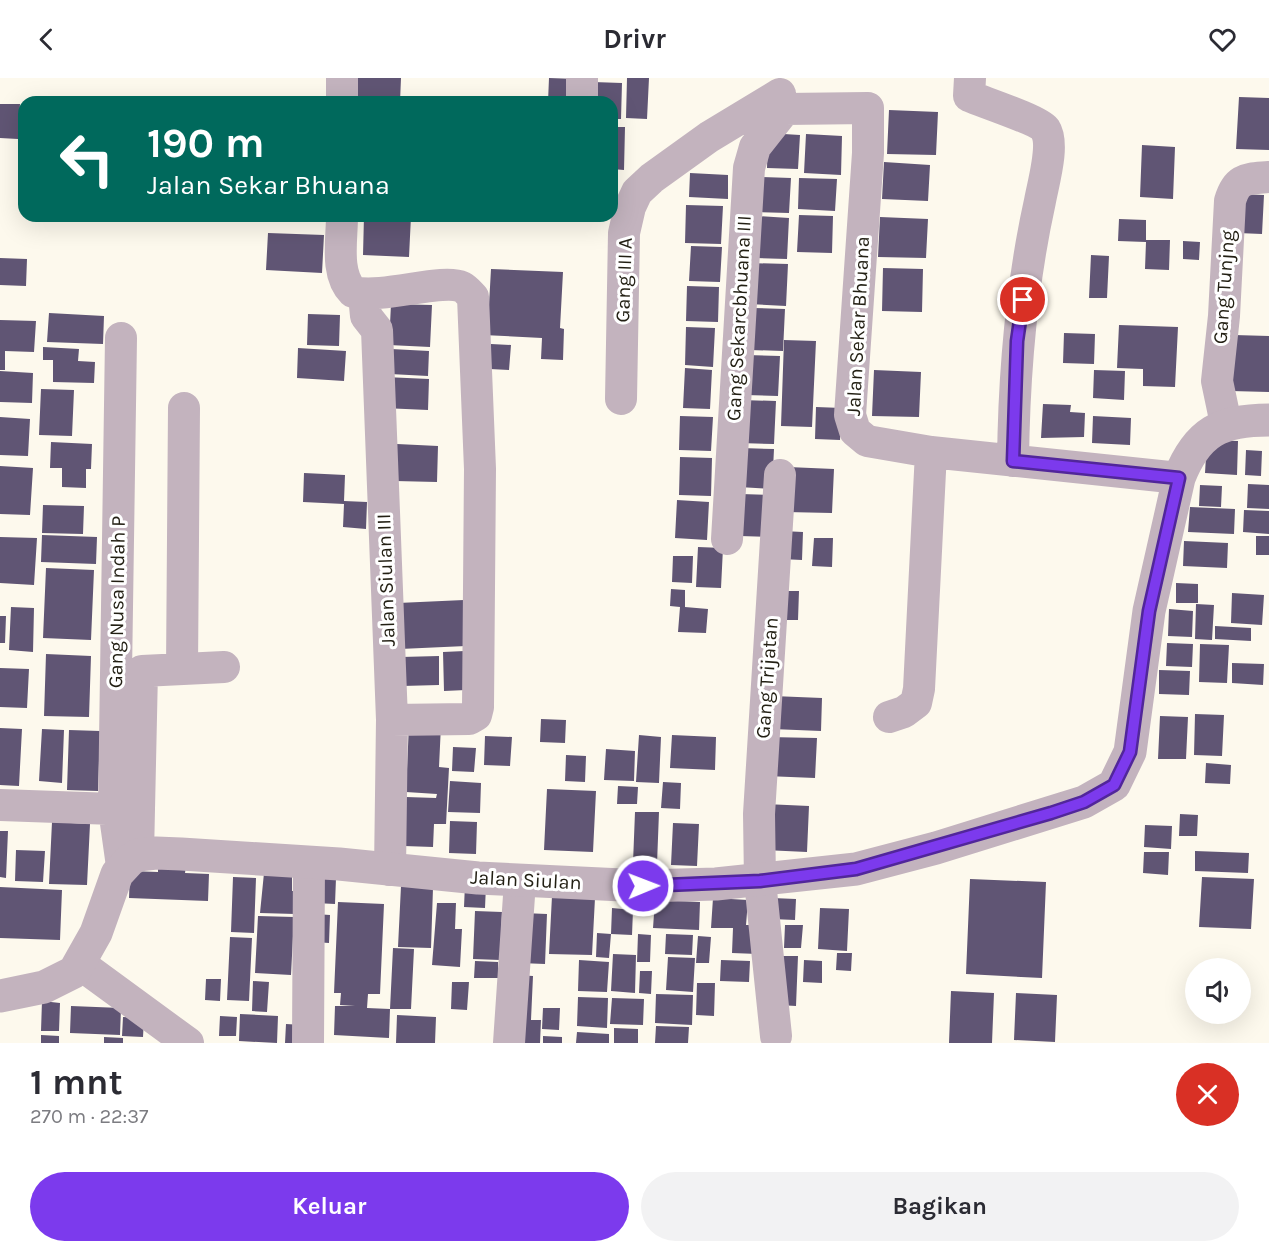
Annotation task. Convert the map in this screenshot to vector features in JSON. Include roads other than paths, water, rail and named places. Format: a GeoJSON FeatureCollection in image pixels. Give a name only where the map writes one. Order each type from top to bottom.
{"type":"FeatureCollection","features":[{"type":"Feature","properties":{"kind":"street"},"geometry":{"type":"LineString","coordinates":[[342,78],[342,96]]}},
{"type":"Feature","properties":{"kind":"street"},"geometry":{"type":"LineString","coordinates":[[582,78],[582,96]]}},
{"type":"Feature","properties":{"kind":"street"},"geometry":{"type":"LineString","coordinates":[[970,78],[969,96],[1034,121],[1044,129],[1049,140],[1046,171],[1032,238],[1017,341],[1013,461]]}},
{"type":"Feature","properties":{"kind":"street","name":"Jalan Sekar Bhuana"},"geometry":{"type":"LineString","coordinates":[[782,94],[868,108],[868,153],[850,415],[855,431],[867,441],[931,452],[1179,478]]}},
{"type":"Feature","properties":{"kind":"street","name":"Gang III A"},"geometry":{"type":"LineString","coordinates":[[621,399],[624,232],[630,207],[637,192],[709,137],[782,94]]}},
{"type":"Feature","properties":{"kind":"street","name":"Gang Sekarcbhuana III"},"geometry":{"type":"LineString","coordinates":[[727,539],[749,168],[755,147],[782,94]]}},
{"type":"Feature","properties":{"kind":"street","name":"Gang Tunjng"},"geometry":{"type":"LineString","coordinates":[[1226,424],[1217,381],[1224,316],[1230,201],[1234,187],[1240,182],[1269,177]]}},
{"type":"Feature","properties":{"kind":"street"},"geometry":{"type":"LineString","coordinates":[[342,222],[343,275],[346,285],[353,292],[364,295],[446,285],[462,287],[473,297],[480,469],[478,707],[476,715],[469,719],[392,720]]}},
{"type":"Feature","properties":{"kind":"street","name":"Jalan Siulan III"},"geometry":{"type":"LineString","coordinates":[[364,295],[366,316],[377,330],[392,720],[390,870]]}},
{"type":"Feature","properties":{"kind":"street","name":"Gang Nusa Indah P"},"geometry":{"type":"LineString","coordinates":[[121,338],[114,809],[130,861]]}},
{"type":"Feature","properties":{"kind":"street"},"geometry":{"type":"LineString","coordinates":[[182,669],[184,408]]}},
{"type":"Feature","properties":{"kind":"street","name":"Jalan Siulan"},"geometry":{"type":"LineString","coordinates":[[130,861],[181,854],[520,881],[643,886],[760,881],[856,869],[936,848],[1084,802],[1114,785],[1130,752],[1149,611],[1179,478],[1185,462],[1200,439],[1226,424],[1246,420],[1269,420]]}},
{"type":"Feature","properties":{"kind":"street"},"geometry":{"type":"LineString","coordinates":[[889,717],[904,712],[916,703],[918,696],[931,452]]}},
{"type":"Feature","properties":{"kind":"street","name":"Gang Trijatan"},"geometry":{"type":"LineString","coordinates":[[776,1036],[760,881],[759,814],[780,475]]}},
{"type":"Feature","properties":{"kind":"street"},"geometry":{"type":"LineString","coordinates":[[0,996],[54,983],[74,972],[96,933],[117,873],[130,861],[142,671],[224,667]]}},
{"type":"Feature","properties":{"kind":"street"},"geometry":{"type":"LineString","coordinates":[[0,805],[114,809]]}},
{"type":"Feature","properties":{"kind":"street"},"geometry":{"type":"LineString","coordinates":[[308,1043],[309,863]]}},
{"type":"Feature","properties":{"kind":"street"},"geometry":{"type":"LineString","coordinates":[[509,1043],[520,881]]}},
{"type":"Feature","properties":{"kind":"street"},"geometry":{"type":"LineString","coordinates":[[80,964],[188,1043]]}}]}
